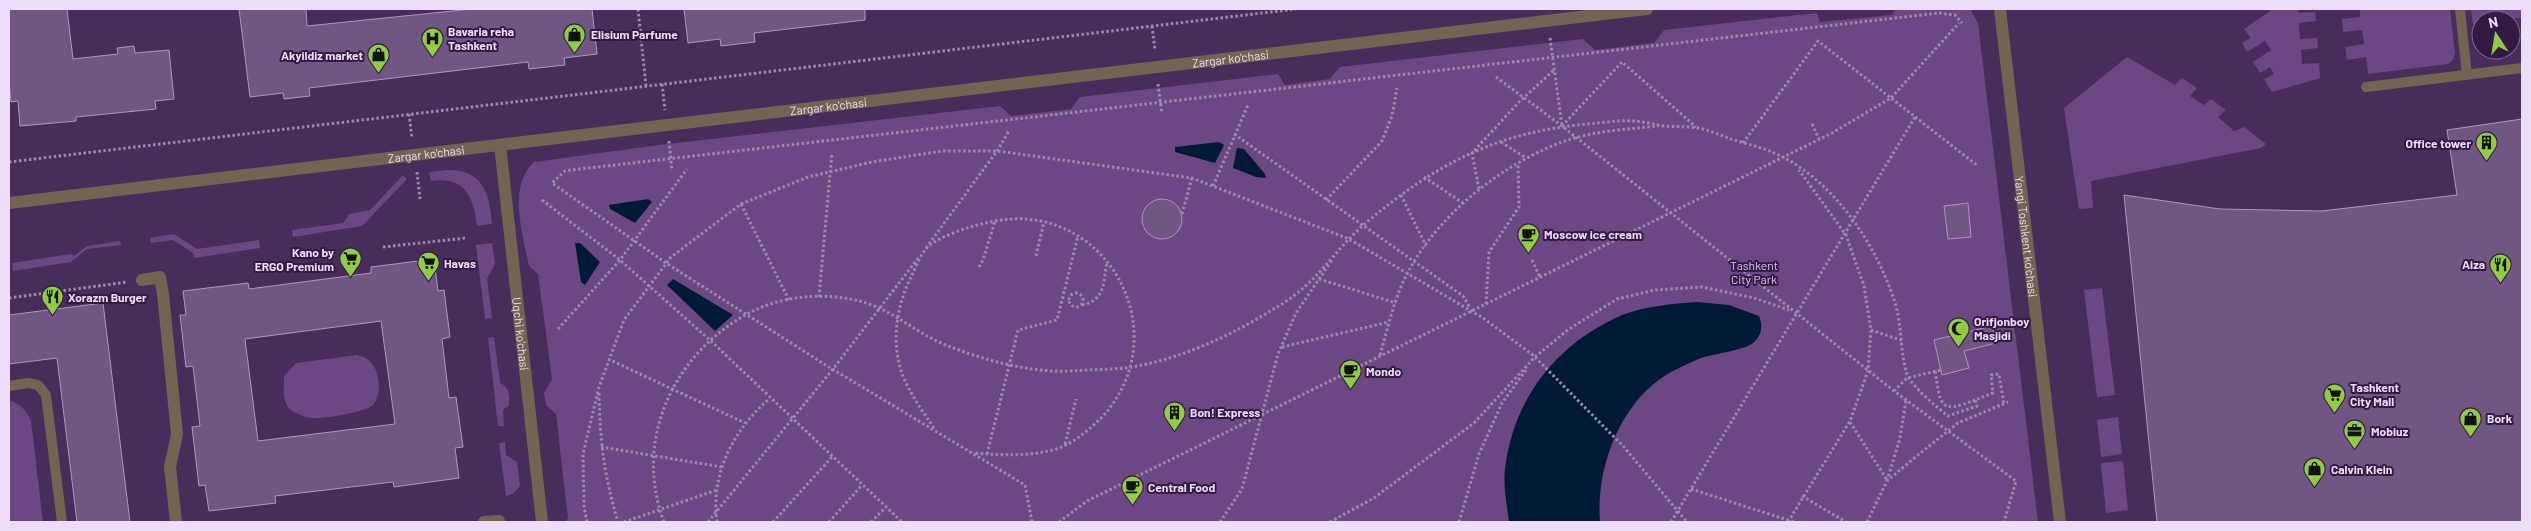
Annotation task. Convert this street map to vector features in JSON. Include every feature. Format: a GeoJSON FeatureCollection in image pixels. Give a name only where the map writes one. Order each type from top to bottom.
{"type":"FeatureCollection","features":[{"type":"Feature","properties":{"kind":"street","name":"Zargar ko'chasi"},"geometry":{"type":"LineString","coordinates":[[9,203],[1648,9]]}},
{"type":"Feature","properties":{"kind":"street","name":"Yangi Toshkent ko'chasi"},"geometry":{"type":"LineString","coordinates":[[2000,9],[2060,522]]}},
{"type":"Feature","properties":{"kind":"street","name":"Uqchi ko'chasi"},"geometry":{"type":"LineString","coordinates":[[500,145],[542,522]]}},
{"type":"Feature","properties":{"kind":"street"},"geometry":{"type":"LineString","coordinates":[[142,280],[160,277],[163,294],[177,434],[170,467],[176,522]]}},
{"type":"Feature","properties":{"kind":"street"},"geometry":{"type":"LineString","coordinates":[[484,522],[498,521]]}},
{"type":"Feature","properties":{"kind":"lane"},"geometry":{"type":"LineString","coordinates":[[2460,9],[2467,75]]}},
{"type":"Feature","properties":{"kind":"lane"},"geometry":{"type":"LineString","coordinates":[[2366,87],[2522,68]]}},
{"type":"Feature","properties":{"kind":"lane"},"geometry":{"type":"LineString","coordinates":[[9,386],[38,385],[46,395],[62,522]]}},
{"type":"Feature","properties":{"kind":"path"},"geometry":{"type":"LineString","coordinates":[[638,9],[646,86]]}},
{"type":"Feature","properties":{"kind":"path"},"geometry":{"type":"LineString","coordinates":[[9,162],[1296,9]]}},
{"type":"Feature","properties":{"kind":"path"},"geometry":{"type":"LineString","coordinates":[[1032,522],[1025,485],[833,369],[666,263],[552,183],[565,172],[571,170],[1939,13],[1955,15],[1961,23],[1891,98],[1819,139],[1087,502],[1059,522]]}},
{"type":"Feature","properties":{"kind":"path"},"geometry":{"type":"LineString","coordinates":[[1743,143],[1818,41],[1978,166]]}},
{"type":"Feature","properties":{"kind":"path"},"geometry":{"type":"LineString","coordinates":[[1562,126],[1622,62],[1696,128]]}},
{"type":"Feature","properties":{"kind":"path"},"geometry":{"type":"LineString","coordinates":[[1472,153],[1524,97],[1554,70],[1562,126]]}},
{"type":"Feature","properties":{"kind":"path"},"geometry":{"type":"LineString","coordinates":[[1496,77],[1562,126],[1868,371],[1946,431],[2016,481],[2004,522]]}},
{"type":"Feature","properties":{"kind":"path"},"geometry":{"type":"LineString","coordinates":[[1326,200],[1382,141],[1392,116],[1397,88]]}},
{"type":"Feature","properties":{"kind":"path"},"geometry":{"type":"LineString","coordinates":[[1213,186],[1248,105]]}},
{"type":"Feature","properties":{"kind":"path"},"geometry":{"type":"LineString","coordinates":[[1671,522],[1796,314],[1846,235],[1915,117]]}},
{"type":"Feature","properties":{"kind":"path"},"geometry":{"type":"LineString","coordinates":[[1220,522],[1242,489],[1281,347],[1296,313],[1319,278],[1349,239],[1362,226],[1424,177],[1500,141],[1562,126],[1630,120],[1667,126],[1696,128],[1783,157],[1824,188],[1854,220],[1882,267],[1896,308],[1903,341],[1907,378],[1948,416],[1976,406],[1974,400]]}},
{"type":"Feature","properties":{"kind":"path"},"geometry":{"type":"LineString","coordinates":[[1812,124],[1819,139]]}},
{"type":"Feature","properties":{"kind":"path"},"geometry":{"type":"LineString","coordinates":[[1380,356],[1389,322],[1407,273],[1426,246],[1463,203],[1479,189],[1526,158],[1567,140],[1616,129],[1667,126]]}},
{"type":"Feature","properties":{"kind":"path"},"geometry":{"type":"LineString","coordinates":[[708,522],[833,369],[880,308],[997,151],[1009,131]]}},
{"type":"Feature","properties":{"kind":"path"},"geometry":{"type":"LineString","coordinates":[[1234,134],[1463,296],[1472,311]]}},
{"type":"Feature","properties":{"kind":"path"},"geometry":{"type":"LineString","coordinates":[[1500,141],[1526,158]]}},
{"type":"Feature","properties":{"kind":"path"},"geometry":{"type":"LineString","coordinates":[[587,522],[584,507],[583,454],[599,387],[624,320],[650,288],[666,263],[741,204],[808,177],[942,151],[997,151],[1192,178],[1349,239],[1472,311],[1535,357],[1624,447],[1687,522]]}},
{"type":"Feature","properties":{"kind":"path"},"geometry":{"type":"LineString","coordinates":[[818,297],[832,171],[832,153]]}},
{"type":"Feature","properties":{"kind":"path"},"geometry":{"type":"LineString","coordinates":[[1472,153],[1479,189]]}},
{"type":"Feature","properties":{"kind":"path"},"geometry":{"type":"LineString","coordinates":[[1486,304],[1489,252],[1519,207],[1518,163]]}},
{"type":"Feature","properties":{"kind":"path"},"geometry":{"type":"LineString","coordinates":[[1789,521],[1802,496],[1850,421],[1868,371],[1871,330],[1864,286],[1846,235],[1795,166]]}},
{"type":"Feature","properties":{"kind":"path"},"geometry":{"type":"LineString","coordinates":[[558,328],[620,260],[687,169]]}},
{"type":"Feature","properties":{"kind":"path"},"geometry":{"type":"LineString","coordinates":[[1424,177],[1463,203]]}},
{"type":"Feature","properties":{"kind":"path"},"geometry":{"type":"LineString","coordinates":[[1182,214],[1192,178]]}},
{"type":"Feature","properties":{"kind":"path"},"geometry":{"type":"LineString","coordinates":[[1401,195],[1426,246]]}},
{"type":"Feature","properties":{"kind":"path"},"geometry":{"type":"LineString","coordinates":[[542,200],[620,260],[709,340],[769,399],[902,522]]}},
{"type":"Feature","properties":{"kind":"path"},"geometry":{"type":"LineString","coordinates":[[741,204],[789,300]]}},
{"type":"Feature","properties":{"kind":"path"},"geometry":{"type":"LineString","coordinates":[[935,430],[905,382],[897,350],[898,320],[903,293],[925,249],[972,226],[995,220],[1017,218],[1044,222],[1078,236],[1090,244],[1108,261],[1125,290],[1132,309],[1135,328],[1131,367],[1115,402],[1089,430],[1065,445],[1017,456],[973,453]]}},
{"type":"Feature","properties":{"kind":"path"},"geometry":{"type":"LineString","coordinates":[[979,267],[983,260],[995,220]]}},
{"type":"Feature","properties":{"kind":"path"},"geometry":{"type":"LineString","coordinates":[[1036,256],[1044,222]]}},
{"type":"Feature","properties":{"kind":"path"},"geometry":{"type":"LineString","coordinates":[[988,454],[1018,330],[1057,320],[1078,236]]}},
{"type":"Feature","properties":{"kind":"path"},"geometry":{"type":"LineString","coordinates":[[383,247],[466,238]]}},
{"type":"Feature","properties":{"kind":"path"},"geometry":{"type":"LineString","coordinates":[[664,522],[660,511],[653,456],[665,404],[683,370],[709,340],[748,314],[789,300],[818,297],[852,300],[880,308],[898,320],[946,345],[1009,364],[1063,371],[1131,367],[1198,349],[1224,338],[1293,296],[1338,252]]}},
{"type":"Feature","properties":{"kind":"path"},"geometry":{"type":"LineString","coordinates":[[1532,260],[1540,277]]}},
{"type":"Feature","properties":{"kind":"path"},"geometry":{"type":"LineString","coordinates":[[1082,305],[1082,296],[1078,293],[1073,293],[1069,298],[1070,305],[1073,308],[1093,303],[1100,297],[1108,261]]}},
{"type":"Feature","properties":{"kind":"path"},"geometry":{"type":"LineString","coordinates":[[1319,278],[1396,303]]}},
{"type":"Feature","properties":{"kind":"path"},"geometry":{"type":"LineString","coordinates":[[9,298],[142,280]]}},
{"type":"Feature","properties":{"kind":"path"},"geometry":{"type":"LineString","coordinates":[[1330,522],[1374,498],[1474,424],[1535,357],[1569,329],[1617,299],[1655,290],[1702,287],[1754,298],[1792,311]]}},
{"type":"Feature","properties":{"kind":"path"},"geometry":{"type":"LineString","coordinates":[[1063,296],[1069,298]]}},
{"type":"Feature","properties":{"kind":"path"},"geometry":{"type":"LineString","coordinates":[[1281,347],[1389,322]]}},
{"type":"Feature","properties":{"kind":"path"},"geometry":{"type":"LineString","coordinates":[[1871,330],[1903,341]]}},
{"type":"Feature","properties":{"kind":"path"},"geometry":{"type":"LineString","coordinates":[[1459,522],[1479,454],[1502,403],[1535,357]]}},
{"type":"Feature","properties":{"kind":"path"},"geometry":{"type":"LineString","coordinates":[[608,359],[745,423]]}},
{"type":"Feature","properties":{"kind":"path"},"geometry":{"type":"LineString","coordinates":[[1894,391],[1907,378],[1941,370]]}},
{"type":"Feature","properties":{"kind":"path"},"geometry":{"type":"LineString","coordinates":[[1935,371],[1940,401],[1946,406],[1954,409],[1993,393],[1991,375],[1998,374],[2004,404]]}},
{"type":"Feature","properties":{"kind":"path"},"geometry":{"type":"LineString","coordinates":[[599,387],[601,447],[609,492],[618,522]]}},
{"type":"Feature","properties":{"kind":"path"},"geometry":{"type":"LineString","coordinates":[[716,522],[717,490],[722,466],[731,444],[745,423],[769,399]]}},
{"type":"Feature","properties":{"kind":"path"},"geometry":{"type":"LineString","coordinates":[[1065,445],[1076,399]]}},
{"type":"Feature","properties":{"kind":"path"},"geometry":{"type":"LineString","coordinates":[[1867,522],[1887,481],[1900,438],[1906,400]]}},
{"type":"Feature","properties":{"kind":"path"},"geometry":{"type":"LineString","coordinates":[[1887,481],[1958,423],[2008,402]]}},
{"type":"Feature","properties":{"kind":"path"},"geometry":{"type":"LineString","coordinates":[[1850,421],[1887,481]]}},
{"type":"Feature","properties":{"kind":"path"},"geometry":{"type":"LineString","coordinates":[[601,447],[722,466]]}},
{"type":"Feature","properties":{"kind":"path"},"geometry":{"type":"LineString","coordinates":[[773,522],[832,457]]}},
{"type":"Feature","properties":{"kind":"path"},"geometry":{"type":"LineString","coordinates":[[829,522],[862,485]]}},
{"type":"Feature","properties":{"kind":"path"},"geometry":{"type":"LineString","coordinates":[[1691,489],[1794,522]]}},
{"type":"Feature","properties":{"kind":"path"},"geometry":{"type":"LineString","coordinates":[[624,522],[717,490]]}},
{"type":"Feature","properties":{"kind":"path"},"geometry":{"type":"LineString","coordinates":[[1802,496],[1846,522]]}},
{"type":"Feature","properties":{"kind":"path"},"geometry":{"type":"LineString","coordinates":[[871,522],[886,507]]}},
{"type":"Feature","properties":{"kind":"shaded area"},"geometry":{"type":"Polygon","coordinates":[[[9,9],[2522,9],[2522,522],[9,522],[9,9]]]}},
{"type":"Feature","properties":{"kind":"green space","name":"Tashkent City Park"},"geometry":{"type":"Polygon","coordinates":[[[1895,9],[1970,9],[1978,23],[2038,522],[566,522],[568,518],[556,414],[546,405],[544,393],[552,379],[538,274],[529,266],[519,211],[521,184],[526,172],[534,162],[659,145],[1000,106],[1011,116],[1071,109],[1080,97],[1278,74],[1285,85],[1330,79],[1340,67],[1583,39],[1595,50],[1654,43],[1664,30],[1817,13],[1820,22],[1892,15],[1895,9]]]}},
{"type":"Feature","properties":{"kind":"green space"},"geometry":{"type":"Polygon","coordinates":[[[2273,9],[2298,9],[2299,13],[2315,12],[2316,21],[2299,23],[2300,39],[2317,38],[2318,48],[2301,50],[2302,64],[2319,63],[2320,78],[2272,92],[2264,79],[2274,74],[2270,67],[2260,73],[2253,62],[2271,50],[2265,41],[2247,52],[2242,43],[2251,38],[2244,29],[2273,9]]]}},
{"type":"Feature","properties":{"kind":"green space"},"geometry":{"type":"Polygon","coordinates":[[[2360,9],[2450,9],[2455,53],[2453,60],[2448,64],[2368,74],[2366,57],[2347,60],[2345,47],[2364,44],[2362,30],[2343,32],[2342,19],[2360,17],[2360,9]]]}},
{"type":"Feature","properties":{"kind":"green space"},"geometry":{"type":"Polygon","coordinates":[[[2522,9],[2522,18],[2521,10],[2471,10],[2522,9]]]}},
{"type":"Feature","properties":{"kind":"green space"},"geometry":{"type":"Polygon","coordinates":[[[2127,57],[2175,85],[2182,78],[2197,88],[2190,96],[2204,105],[2211,99],[2226,110],[2218,117],[2234,131],[2244,127],[2266,144],[2261,148],[2091,181],[2093,208],[2079,209],[2064,108],[2127,57]]]}},
{"type":"Feature","properties":{"kind":"green space"},"geometry":{"type":"Polygon","coordinates":[[[447,170],[469,174],[482,185],[489,202],[492,224],[477,226],[470,198],[460,185],[443,180],[431,181],[429,172],[447,170]]]}},
{"type":"Feature","properties":{"kind":"green space"},"geometry":{"type":"Polygon","coordinates":[[[403,175],[407,179],[362,226],[293,237],[292,230],[343,223],[349,214],[370,210],[403,175]]]}},
{"type":"Feature","properties":{"kind":"green space"},"geometry":{"type":"Polygon","coordinates":[[[174,234],[197,249],[259,240],[260,248],[194,258],[193,253],[173,240],[151,243],[150,238],[174,234]]]}},
{"type":"Feature","properties":{"kind":"green space"},"geometry":{"type":"Polygon","coordinates":[[[120,241],[121,245],[87,249],[71,262],[13,271],[12,263],[71,254],[74,256],[87,246],[120,241]]]}},
{"type":"Feature","properties":{"kind":"green space"},"geometry":{"type":"Polygon","coordinates":[[[492,243],[495,264],[487,279],[492,318],[485,319],[476,245],[492,243]]]}},
{"type":"Feature","properties":{"kind":"green space"},"geometry":{"type":"Polygon","coordinates":[[[2102,288],[2115,395],[2097,397],[2084,290],[2102,288]]]}},
{"type":"Feature","properties":{"kind":"green space"},"geometry":{"type":"Polygon","coordinates":[[[494,337],[500,383],[507,389],[509,395],[509,405],[503,410],[504,426],[498,426],[488,338],[494,337]]]}},
{"type":"Feature","properties":{"kind":"green space"},"geometry":{"type":"Polygon","coordinates":[[[357,355],[371,363],[377,374],[379,388],[373,405],[354,412],[318,418],[303,416],[288,407],[284,396],[284,376],[296,363],[357,355]]]}},
{"type":"Feature","properties":{"kind":"green space"},"geometry":{"type":"Polygon","coordinates":[[[9,400],[23,408],[31,421],[43,522],[9,522],[9,400]]]}},
{"type":"Feature","properties":{"kind":"green space"},"geometry":{"type":"Polygon","coordinates":[[[2118,417],[2122,454],[2101,457],[2097,420],[2118,417]]]}},
{"type":"Feature","properties":{"kind":"green space"},"geometry":{"type":"Polygon","coordinates":[[[505,442],[506,455],[517,462],[520,486],[514,493],[506,496],[499,443],[505,442]]]}},
{"type":"Feature","properties":{"kind":"green space"},"geometry":{"type":"Polygon","coordinates":[[[2123,461],[2128,510],[2106,513],[2101,463],[2123,461]]]}},
{"type":"Feature","properties":{"kind":"water"},"geometry":{"type":"Polygon","coordinates":[[[1219,142],[1224,145],[1215,163],[1175,152],[1175,147],[1219,142]]]}},
{"type":"Feature","properties":{"kind":"water"},"geometry":{"type":"Polygon","coordinates":[[[1237,148],[1244,149],[1265,174],[1266,178],[1256,177],[1233,168],[1237,148]]]}},
{"type":"Feature","properties":{"kind":"water"},"geometry":{"type":"Polygon","coordinates":[[[648,199],[652,202],[635,223],[610,209],[609,205],[648,199]]]}},
{"type":"Feature","properties":{"kind":"water"},"geometry":{"type":"Polygon","coordinates":[[[575,243],[580,243],[600,262],[585,285],[581,282],[575,243]]]}},
{"type":"Feature","properties":{"kind":"water"},"geometry":{"type":"Polygon","coordinates":[[[673,279],[733,315],[715,331],[667,285],[673,279]]]}},
{"type":"Feature","properties":{"kind":"water"},"geometry":{"type":"Polygon","coordinates":[[[1697,302],[1729,305],[1759,316],[1761,324],[1760,334],[1749,345],[1701,358],[1680,367],[1660,379],[1632,407],[1612,443],[1606,463],[1602,482],[1600,522],[1509,522],[1505,469],[1510,443],[1528,397],[1542,376],[1577,341],[1622,315],[1649,307],[1697,302]]]}},
{"type":"Feature","properties":{"kind":"building"},"geometry":{"type":"Polygon","coordinates":[[[9,9],[67,9],[73,59],[118,54],[117,48],[134,46],[135,53],[169,50],[174,99],[155,101],[156,109],[76,117],[76,121],[20,126],[18,101],[11,102],[9,79],[9,9]]]}},
{"type":"Feature","properties":{"kind":"building"},"geometry":{"type":"Polygon","coordinates":[[[239,9],[306,9],[307,26],[472,9],[592,9],[597,54],[564,58],[565,65],[529,69],[528,62],[309,88],[310,96],[284,99],[283,93],[250,97],[239,9]]]}},
{"type":"Feature","properties":{"kind":"building"},"geometry":{"type":"Polygon","coordinates":[[[684,9],[865,9],[865,20],[754,33],[755,42],[721,46],[720,39],[688,43],[684,9]]]}},
{"type":"Feature","properties":{"kind":"building","name":"Tashkent City Mall"},"geometry":{"type":"Polygon","coordinates":[[[2522,119],[2522,522],[2157,522],[2124,195],[2220,209],[2322,211],[2457,195],[2447,130],[2522,119]]]}},
{"type":"Feature","properties":{"kind":"building"},"geometry":{"type":"Polygon","coordinates":[[[1158,199],[1166,199],[1173,202],[1179,208],[1182,219],[1179,230],[1173,236],[1166,239],[1158,239],[1151,236],[1145,230],[1142,223],[1142,215],[1145,208],[1151,202],[1158,199]]]}},
{"type":"Feature","properties":{"kind":"building"},"geometry":{"type":"Polygon","coordinates":[[[1968,203],[1971,237],[1948,239],[1944,206],[1968,203]]]}},
{"type":"Feature","properties":{"kind":"building"},"geometry":{"type":"Polygon","coordinates":[[[434,259],[438,291],[444,290],[450,337],[442,339],[449,398],[456,397],[463,447],[455,448],[459,478],[394,487],[393,482],[275,496],[276,503],[209,511],[205,485],[199,486],[192,427],[200,426],[193,366],[186,367],[180,315],[186,315],[183,291],[248,283],[249,289],[371,273],[371,267],[434,259]],[[381,321],[245,339],[258,441],[395,424],[381,321]]]}},
{"type":"Feature","properties":{"kind":"building"},"geometry":{"type":"Polygon","coordinates":[[[103,303],[130,522],[77,522],[57,358],[9,364],[9,315],[103,303]]]}},
{"type":"Feature","properties":{"kind":"building","name":"Orifjonboy Masjidi"},"geometry":{"type":"Polygon","coordinates":[[[1992,326],[1996,343],[1964,351],[1969,368],[1942,375],[1934,340],[1992,326]]]}},
{"type":"Feature","properties":{"kind":"place","name":"Elisium Parfume"},"geometry":{"type":"Point","coordinates":[575,53]}},
{"type":"Feature","properties":{"kind":"place","name":"Bavaria reha Tashkent"},"geometry":{"type":"Point","coordinates":[432,57]}},
{"type":"Feature","properties":{"kind":"place","name":"Akyildiz market"},"geometry":{"type":"Point","coordinates":[379,74]}},
{"type":"Feature","properties":{"kind":"place","name":"Office tower"},"geometry":{"type":"Point","coordinates":[2487,162]}},
{"type":"Feature","properties":{"kind":"place","name":"Moscow ice cream"},"geometry":{"type":"Point","coordinates":[1528,253]}},
{"type":"Feature","properties":{"kind":"place","name":"Kano by ERGO Premium"},"geometry":{"type":"Point","coordinates":[350,278]}},
{"type":"Feature","properties":{"kind":"place","name":"Havas"},"geometry":{"type":"Point","coordinates":[428,282]}},
{"type":"Feature","properties":{"kind":"place","name":"Aiza"},"geometry":{"type":"Point","coordinates":[2501,283]}},
{"type":"Feature","properties":{"kind":"place","name":"Xorazm Burger"},"geometry":{"type":"Point","coordinates":[52,316]}},
{"type":"Feature","properties":{"kind":"place","name":"Orifjonboy Masjidi"},"geometry":{"type":"Point","coordinates":[1958,347]}},
{"type":"Feature","properties":{"kind":"place","name":"Mondo"},"geometry":{"type":"Point","coordinates":[1350,390]}},
{"type":"Feature","properties":{"kind":"place","name":"Tashkent City Mall"},"geometry":{"type":"Point","coordinates":[2334,413]}},
{"type":"Feature","properties":{"kind":"place","name":"Bon! Express"},"geometry":{"type":"Point","coordinates":[1174,431]}},
{"type":"Feature","properties":{"kind":"place","name":"Bork"},"geometry":{"type":"Point","coordinates":[2471,437]}},
{"type":"Feature","properties":{"kind":"place","name":"Mobiuz"},"geometry":{"type":"Point","coordinates":[2355,450]}},
{"type":"Feature","properties":{"kind":"place","name":"Calvin Klein"},"geometry":{"type":"Point","coordinates":[2315,488]}},
{"type":"Feature","properties":{"kind":"place","name":"Central Food"},"geometry":{"type":"Point","coordinates":[1132,506]}}]}
